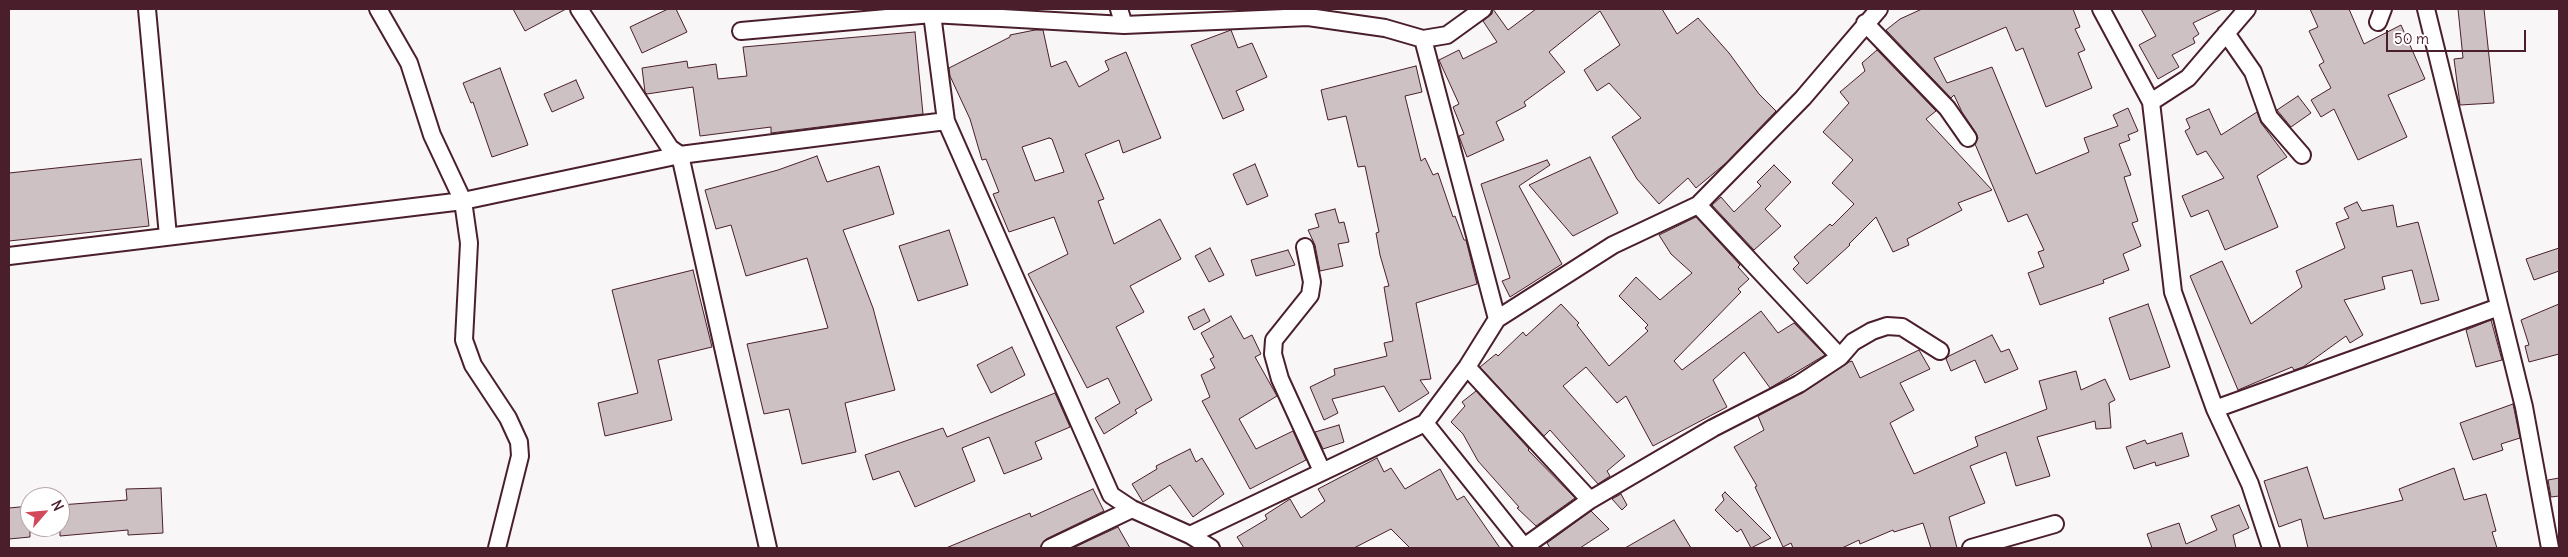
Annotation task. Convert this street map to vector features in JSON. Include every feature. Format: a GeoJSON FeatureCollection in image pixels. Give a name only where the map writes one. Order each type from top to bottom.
{"type":"FeatureCollection","features":[{"type":"Feature","properties":{"kind":"street"},"geometry":{"type":"LineString","coordinates":[[147,9],[168,236]]}},
{"type":"Feature","properties":{"kind":"street"},"geometry":{"type":"LineString","coordinates":[[378,9],[409,63],[432,135],[463,201],[469,243],[464,340],[473,365],[508,418],[519,442],[520,456],[498,548]]}},
{"type":"Feature","properties":{"kind":"street"},"geometry":{"type":"LineString","coordinates":[[579,9],[670,148],[680,154],[768,548]]}},
{"type":"Feature","properties":{"kind":"street"},"geometry":{"type":"LineString","coordinates":[[1118,9],[1124,25]]}},
{"type":"Feature","properties":{"kind":"street"},"geometry":{"type":"LineString","coordinates":[[741,31],[932,11],[1124,25],[1308,17],[1385,28],[1423,38],[1447,35],[1483,9]]}},
{"type":"Feature","properties":{"kind":"street"},"geometry":{"type":"LineString","coordinates":[[1190,535],[1425,423],[1467,367],[1497,319],[1613,245],[1698,205],[1803,98],[1865,23],[1879,9]]}},
{"type":"Feature","properties":{"kind":"street"},"geometry":{"type":"LineString","coordinates":[[2101,9],[2151,102],[2173,292],[2215,409],[2250,484],[2272,548]]}},
{"type":"Feature","properties":{"kind":"street"},"geometry":{"type":"LineString","coordinates":[[2151,102],[2188,78],[2247,9]]}},
{"type":"Feature","properties":{"kind":"street"},"geometry":{"type":"LineString","coordinates":[[2426,9],[2431,59],[2499,307],[2524,407],[2550,548]]}},
{"type":"Feature","properties":{"kind":"street"},"geometry":{"type":"LineString","coordinates":[[932,11],[946,121],[1111,495],[1132,509],[1190,535],[1210,548]]}},
{"type":"Feature","properties":{"kind":"street"},"geometry":{"type":"LineString","coordinates":[[1865,23],[1947,108],[1968,138]]}},
{"type":"Feature","properties":{"kind":"street"},"geometry":{"type":"LineString","coordinates":[[2226,34],[2253,72],[2269,117],[2302,155]]}},
{"type":"Feature","properties":{"kind":"street"},"geometry":{"type":"LineString","coordinates":[[1423,38],[1497,319]]}},
{"type":"Feature","properties":{"kind":"street"},"geometry":{"type":"LineString","coordinates":[[9,256],[463,201],[680,154],[946,121]]}},
{"type":"Feature","properties":{"kind":"street"},"geometry":{"type":"LineString","coordinates":[[1698,205],[1840,356]]}},
{"type":"Feature","properties":{"kind":"street"},"geometry":{"type":"LineString","coordinates":[[1305,247],[1312,282],[1310,295],[1274,340],[1273,354],[1280,379],[1322,471]]}},
{"type":"Feature","properties":{"kind":"street"},"geometry":{"type":"LineString","coordinates":[[2215,409],[2499,307]]}},
{"type":"Feature","properties":{"kind":"street"},"geometry":{"type":"LineString","coordinates":[[1425,423],[1525,548],[1590,500],[1713,428],[1799,384],[1840,356],[1853,342],[1872,331],[1887,326],[1902,327],[1940,351]]}},
{"type":"Feature","properties":{"kind":"street"},"geometry":{"type":"LineString","coordinates":[[1467,367],[1590,500]]}},
{"type":"Feature","properties":{"kind":"street"},"geometry":{"type":"LineString","coordinates":[[1050,548],[1132,509]]}},
{"type":"Feature","properties":{"kind":"street"},"geometry":{"type":"LineString","coordinates":[[1971,548],[2055,524]]}},
{"type":"Feature","properties":{"kind":"building"},"geometry":{"type":"Polygon","coordinates":[[[513,9],[566,9],[525,31],[513,9]]]}},
{"type":"Feature","properties":{"kind":"building"},"geometry":{"type":"Polygon","coordinates":[[[668,9],[676,9],[687,32],[642,53],[630,27],[668,9]]]}},
{"type":"Feature","properties":{"kind":"building"},"geometry":{"type":"Polygon","coordinates":[[[1493,9],[1508,30],[1536,9],[1662,9],[1677,34],[1698,18],[1729,53],[1759,94],[1776,111],[1726,163],[1696,188],[1688,178],[1659,204],[1637,179],[1612,137],[1641,118],[1609,83],[1597,91],[1584,70],[1620,45],[1600,11],[1549,52],[1565,72],[1524,102],[1526,106],[1496,122],[1504,140],[1467,157],[1459,136],[1464,134],[1453,107],[1459,104],[1439,60],[1459,50],[1463,59],[1497,42],[1483,21],[1492,14],[1493,9]]]}},
{"type":"Feature","properties":{"kind":"building"},"geometry":{"type":"Polygon","coordinates":[[[1922,9],[2073,9],[2080,27],[2075,29],[2085,50],[2078,53],[2092,88],[2046,107],[2023,48],[2016,51],[2006,27],[1934,58],[1947,83],[1992,67],[2036,174],[2089,152],[2084,138],[2118,126],[2113,115],[2128,108],[2138,131],[2128,135],[2130,140],[2119,144],[2131,175],[2124,177],[2138,221],[2132,223],[2141,246],[2123,254],[2129,270],[2103,280],[2104,283],[2040,305],[2028,273],[2044,267],[2038,252],[2044,250],[2027,214],[2008,222],[1975,144],[1978,138],[1976,133],[1962,112],[1954,95],[1951,98],[1886,30],[1900,19],[1922,9]]]}},
{"type":"Feature","properties":{"kind":"building"},"geometry":{"type":"Polygon","coordinates":[[[2141,9],[2222,9],[2193,23],[2199,34],[2193,38],[2195,43],[2172,55],[2179,67],[2158,79],[2139,45],[2156,36],[2141,9]]]}},
{"type":"Feature","properties":{"kind":"building"},"geometry":{"type":"Polygon","coordinates":[[[2310,9],[2349,9],[2364,44],[2401,25],[2425,79],[2388,95],[2407,137],[2358,160],[2334,109],[2321,117],[2311,100],[2331,88],[2319,65],[2324,62],[2309,31],[2318,27],[2310,9]]]}},
{"type":"Feature","properties":{"kind":"building"},"geometry":{"type":"Polygon","coordinates":[[[2458,9],[2484,9],[2494,103],[2460,105],[2454,59],[2463,58],[2458,9]]]}},
{"type":"Feature","properties":{"kind":"building"},"geometry":{"type":"Polygon","coordinates":[[[1043,30],[1051,67],[1066,61],[1079,87],[1109,70],[1105,61],[1126,52],[1161,138],[1123,153],[1119,140],[1085,154],[1104,199],[1098,201],[1114,244],[1160,219],[1181,259],[1130,286],[1144,312],[1116,327],[1152,400],[1135,410],[1137,413],[1104,434],[1095,418],[1120,403],[1108,378],[1087,388],[1028,274],[1068,254],[1054,217],[1009,232],[993,194],[999,192],[986,159],[982,160],[970,119],[950,76],[949,68],[1010,37],[1010,35],[1043,30]],[[1049,138],[1022,147],[1035,181],[1064,172],[1052,139],[1049,138]]]}},
{"type":"Feature","properties":{"kind":"building"},"geometry":{"type":"Polygon","coordinates":[[[1231,30],[1238,48],[1252,43],[1267,77],[1236,91],[1244,110],[1223,119],[1191,45],[1231,30]]]}},
{"type":"Feature","properties":{"kind":"building"},"geometry":{"type":"Polygon","coordinates":[[[915,32],[923,114],[771,133],[771,127],[700,136],[693,87],[647,94],[645,92],[642,68],[687,61],[688,68],[716,64],[718,79],[747,76],[743,47],[915,32]]]}},
{"type":"Feature","properties":{"kind":"building"},"geometry":{"type":"Polygon","coordinates":[[[1877,50],[1936,111],[1926,119],[1992,190],[1958,203],[1962,210],[1907,239],[1909,245],[1893,252],[1876,217],[1850,245],[1807,284],[1793,269],[1799,263],[1794,257],[1830,224],[1832,226],[1854,204],[1832,183],[1853,160],[1823,132],[1849,103],[1840,92],[1865,71],[1862,63],[1877,50]]]}},
{"type":"Feature","properties":{"kind":"building"},"geometry":{"type":"Polygon","coordinates":[[[1416,66],[1422,92],[1405,96],[1421,161],[1425,158],[1433,175],[1438,173],[1453,217],[1455,216],[1464,240],[1466,240],[1477,284],[1416,303],[1431,379],[1420,380],[1429,393],[1399,412],[1384,386],[1332,399],[1338,413],[1324,420],[1310,387],[1335,375],[1334,369],[1387,356],[1384,343],[1393,341],[1384,287],[1389,286],[1380,255],[1376,233],[1379,232],[1365,166],[1358,167],[1346,116],[1328,120],[1321,90],[1416,66]]]}},
{"type":"Feature","properties":{"kind":"building"},"geometry":{"type":"Polygon","coordinates":[[[500,68],[528,145],[492,157],[473,102],[471,103],[463,83],[500,68]]]}},
{"type":"Feature","properties":{"kind":"building"},"geometry":{"type":"Polygon","coordinates":[[[576,80],[584,98],[552,112],[544,94],[576,80]]]}},
{"type":"Feature","properties":{"kind":"building"},"geometry":{"type":"Polygon","coordinates":[[[2298,96],[2311,113],[2291,127],[2277,110],[2298,96]]]}},
{"type":"Feature","properties":{"kind":"building"},"geometry":{"type":"Polygon","coordinates":[[[2209,109],[2221,135],[2257,112],[2261,123],[2287,157],[2257,176],[2278,227],[2225,250],[2208,210],[2191,217],[2182,196],[2224,178],[2206,151],[2197,155],[2185,131],[2190,128],[2186,119],[2209,109]]]}},
{"type":"Feature","properties":{"kind":"building"},"geometry":{"type":"Polygon","coordinates":[[[817,156],[827,182],[879,166],[894,214],[843,230],[873,308],[895,390],[845,403],[856,452],[802,464],[789,409],[764,414],[747,344],[828,328],[807,258],[746,276],[731,225],[716,229],[705,190],[778,170],[817,156]]]}},
{"type":"Feature","properties":{"kind":"building"},"geometry":{"type":"Polygon","coordinates":[[[1590,157],[1618,213],[1573,236],[1529,185],[1590,157]]]}},
{"type":"Feature","properties":{"kind":"building"},"geometry":{"type":"Polygon","coordinates":[[[141,159],[149,226],[9,241],[9,173],[141,159]]]}},
{"type":"Feature","properties":{"kind":"building"},"geometry":{"type":"Polygon","coordinates":[[[1547,160],[1550,165],[1519,186],[1562,264],[1510,297],[1502,281],[1510,278],[1481,184],[1547,160]]]}},
{"type":"Feature","properties":{"kind":"building"},"geometry":{"type":"Polygon","coordinates":[[[1255,164],[1268,196],[1247,205],[1233,174],[1255,164]]]}},
{"type":"Feature","properties":{"kind":"building"},"geometry":{"type":"Polygon","coordinates":[[[1774,165],[1791,182],[1765,209],[1781,226],[1754,250],[1712,205],[1721,197],[1734,212],[1761,186],[1757,182],[1774,165]]]}},
{"type":"Feature","properties":{"kind":"building"},"geometry":{"type":"Polygon","coordinates":[[[2357,202],[2362,211],[2393,205],[2397,227],[2418,222],[2439,300],[2421,304],[2412,270],[2382,277],[2385,289],[2344,300],[2363,335],[2350,343],[2346,336],[2303,367],[2294,370],[2292,367],[2238,390],[2190,276],[2222,261],[2251,324],[2302,287],[2296,271],[2345,248],[2336,223],[2349,218],[2344,208],[2357,202]]]}},
{"type":"Feature","properties":{"kind":"building"},"geometry":{"type":"Polygon","coordinates":[[[1335,209],[1339,223],[1344,222],[1349,242],[1338,244],[1343,266],[1320,271],[1315,245],[1308,230],[1319,227],[1315,214],[1335,209]]]}},
{"type":"Feature","properties":{"kind":"building"},"geometry":{"type":"Polygon","coordinates":[[[1696,217],[1740,265],[1738,267],[1749,279],[1738,289],[1741,292],[1674,361],[1682,370],[1761,311],[1778,333],[1794,323],[1825,355],[1770,388],[1744,352],[1713,380],[1727,407],[1653,446],[1626,396],[1617,403],[1586,367],[1563,386],[1625,456],[1607,471],[1610,476],[1598,484],[1550,430],[1544,436],[1480,367],[1496,354],[1498,356],[1523,332],[1526,336],[1561,304],[1579,323],[1577,325],[1609,366],[1648,331],[1645,328],[1648,325],[1619,296],[1636,277],[1660,300],[1692,273],[1671,254],[1659,235],[1696,217]]]}},
{"type":"Feature","properties":{"kind":"building"},"geometry":{"type":"Polygon","coordinates":[[[949,230],[968,285],[918,301],[899,246],[949,230]]]}},
{"type":"Feature","properties":{"kind":"building"},"geometry":{"type":"Polygon","coordinates":[[[1210,248],[1224,275],[1209,282],[1195,256],[1210,248]]]}},
{"type":"Feature","properties":{"kind":"building"},"geometry":{"type":"Polygon","coordinates":[[[2559,248],[2559,271],[2534,280],[2526,259],[2559,248]]]}},
{"type":"Feature","properties":{"kind":"building"},"geometry":{"type":"Polygon","coordinates":[[[1288,250],[1295,265],[1256,276],[1251,260],[1288,250]]]}},
{"type":"Feature","properties":{"kind":"building"},"geometry":{"type":"Polygon","coordinates":[[[693,270],[712,347],[658,360],[672,420],[605,436],[598,403],[638,393],[612,290],[693,270]]]}},
{"type":"Feature","properties":{"kind":"building"},"geometry":{"type":"Polygon","coordinates":[[[2148,304],[2170,367],[2130,380],[2109,318],[2148,304]]]}},
{"type":"Feature","properties":{"kind":"building"},"geometry":{"type":"Polygon","coordinates":[[[2559,304],[2559,354],[2529,362],[2525,346],[2529,345],[2521,320],[2559,304]]]}},
{"type":"Feature","properties":{"kind":"building"},"geometry":{"type":"Polygon","coordinates":[[[1204,309],[1210,321],[1194,330],[1188,317],[1204,309]]]}},
{"type":"Feature","properties":{"kind":"building"},"geometry":{"type":"Polygon","coordinates":[[[1231,316],[1244,339],[1252,335],[1261,354],[1255,357],[1277,396],[1239,419],[1256,449],[1293,431],[1306,460],[1250,489],[1202,401],[1210,397],[1201,375],[1215,368],[1210,359],[1214,357],[1201,333],[1231,316]]]}},
{"type":"Feature","properties":{"kind":"building"},"geometry":{"type":"Polygon","coordinates":[[[2491,320],[2502,360],[2476,367],[2466,330],[2491,320]]]}},
{"type":"Feature","properties":{"kind":"building"},"geometry":{"type":"Polygon","coordinates":[[[1992,335],[2001,352],[2009,349],[2018,369],[1985,383],[1975,360],[1951,371],[1946,359],[1949,356],[1992,335]]]}},
{"type":"Feature","properties":{"kind":"building"},"geometry":{"type":"Polygon","coordinates":[[[1012,347],[1025,375],[991,393],[977,365],[1012,347]]]}},
{"type":"Feature","properties":{"kind":"building"},"geometry":{"type":"Polygon","coordinates":[[[1919,350],[1930,369],[1900,383],[1914,410],[1890,423],[1914,474],[1978,446],[1975,437],[2047,409],[2039,381],[2076,371],[2081,390],[2105,379],[2115,400],[2109,403],[2111,428],[2096,429],[2095,421],[2037,437],[2050,476],[2016,486],[2006,452],[1970,466],[1985,503],[1949,517],[1957,548],[1931,548],[1923,523],[1894,532],[1893,530],[1860,544],[1859,540],[1842,548],[1793,548],[1791,543],[1783,547],[1755,487],[1757,486],[1734,447],[1764,430],[1758,416],[1804,392],[1849,362],[1852,361],[1860,378],[1919,350]]]}},
{"type":"Feature","properties":{"kind":"building"},"geometry":{"type":"Polygon","coordinates":[[[1476,391],[1528,450],[1575,498],[1536,526],[1517,508],[1519,507],[1478,461],[1463,434],[1451,422],[1465,406],[1462,402],[1476,391]]]}},
{"type":"Feature","properties":{"kind":"building"},"geometry":{"type":"Polygon","coordinates":[[[1055,393],[1070,427],[1035,442],[1042,459],[1004,474],[989,437],[962,448],[975,481],[915,507],[899,471],[873,480],[865,455],[943,428],[947,437],[1055,393]]]}},
{"type":"Feature","properties":{"kind":"building"},"geometry":{"type":"Polygon","coordinates":[[[2513,404],[2520,438],[2501,444],[2503,450],[2473,460],[2460,423],[2513,404]]]}},
{"type":"Feature","properties":{"kind":"building"},"geometry":{"type":"Polygon","coordinates":[[[1339,425],[1344,442],[1323,449],[1315,432],[1339,425]]]}},
{"type":"Feature","properties":{"kind":"building"},"geometry":{"type":"Polygon","coordinates":[[[2182,433],[2189,456],[2156,466],[2155,462],[2134,469],[2126,447],[2145,440],[2147,444],[2182,433]]]}},
{"type":"Feature","properties":{"kind":"building"},"geometry":{"type":"Polygon","coordinates":[[[1190,449],[1196,462],[1202,458],[1224,494],[1193,517],[1170,485],[1143,502],[1132,484],[1157,469],[1156,466],[1190,449]]]}},
{"type":"Feature","properties":{"kind":"building"},"geometry":{"type":"Polygon","coordinates":[[[1377,458],[1384,472],[1391,468],[1405,489],[1440,469],[1457,500],[1464,496],[1500,548],[1410,548],[1391,529],[1354,548],[1244,548],[1237,537],[1267,519],[1265,515],[1290,499],[1301,518],[1325,501],[1318,489],[1377,458]]]}},
{"type":"Feature","properties":{"kind":"building"},"geometry":{"type":"Polygon","coordinates":[[[2307,467],[2324,519],[2403,500],[2399,489],[2454,468],[2464,500],[2486,494],[2496,531],[2492,532],[2497,548],[2308,548],[2301,519],[2279,527],[2264,481],[2307,467]]]}},
{"type":"Feature","properties":{"kind":"building"},"geometry":{"type":"Polygon","coordinates":[[[2559,478],[2559,496],[2551,497],[2548,480],[2559,478]]]}},
{"type":"Feature","properties":{"kind":"building"},"geometry":{"type":"Polygon","coordinates":[[[161,488],[163,533],[128,535],[128,530],[70,535],[70,504],[127,500],[126,489],[161,488]]]}},
{"type":"Feature","properties":{"kind":"building"},"geometry":{"type":"Polygon","coordinates":[[[1093,489],[1104,511],[1046,539],[1040,548],[946,548],[1030,513],[1031,517],[1093,489]]]}},
{"type":"Feature","properties":{"kind":"building"},"geometry":{"type":"Polygon","coordinates":[[[1725,492],[1771,538],[1751,548],[1741,529],[1737,532],[1715,510],[1724,500],[1722,495],[1725,492]]]}},
{"type":"Feature","properties":{"kind":"building"},"geometry":{"type":"Polygon","coordinates":[[[1621,494],[1627,505],[1622,510],[1612,499],[1621,494]]]}},
{"type":"Feature","properties":{"kind":"building"},"geometry":{"type":"Polygon","coordinates":[[[2239,505],[2249,528],[2233,535],[2236,548],[2152,548],[2147,534],[2179,523],[2186,544],[2217,530],[2211,516],[2239,505]]]}},
{"type":"Feature","properties":{"kind":"building"},"geometry":{"type":"Polygon","coordinates":[[[20,507],[20,537],[30,537],[9,539],[9,508],[20,507]]]}},
{"type":"Feature","properties":{"kind":"building"},"geometry":{"type":"Polygon","coordinates":[[[1591,511],[1609,529],[1580,548],[1550,548],[1547,543],[1591,511]]]}},
{"type":"Feature","properties":{"kind":"building"},"geometry":{"type":"Polygon","coordinates":[[[1674,520],[1691,548],[1625,548],[1674,520]]]}},
{"type":"Feature","properties":{"kind":"building"},"geometry":{"type":"Polygon","coordinates":[[[1118,527],[1130,548],[1073,548],[1118,527]]]}}]}
